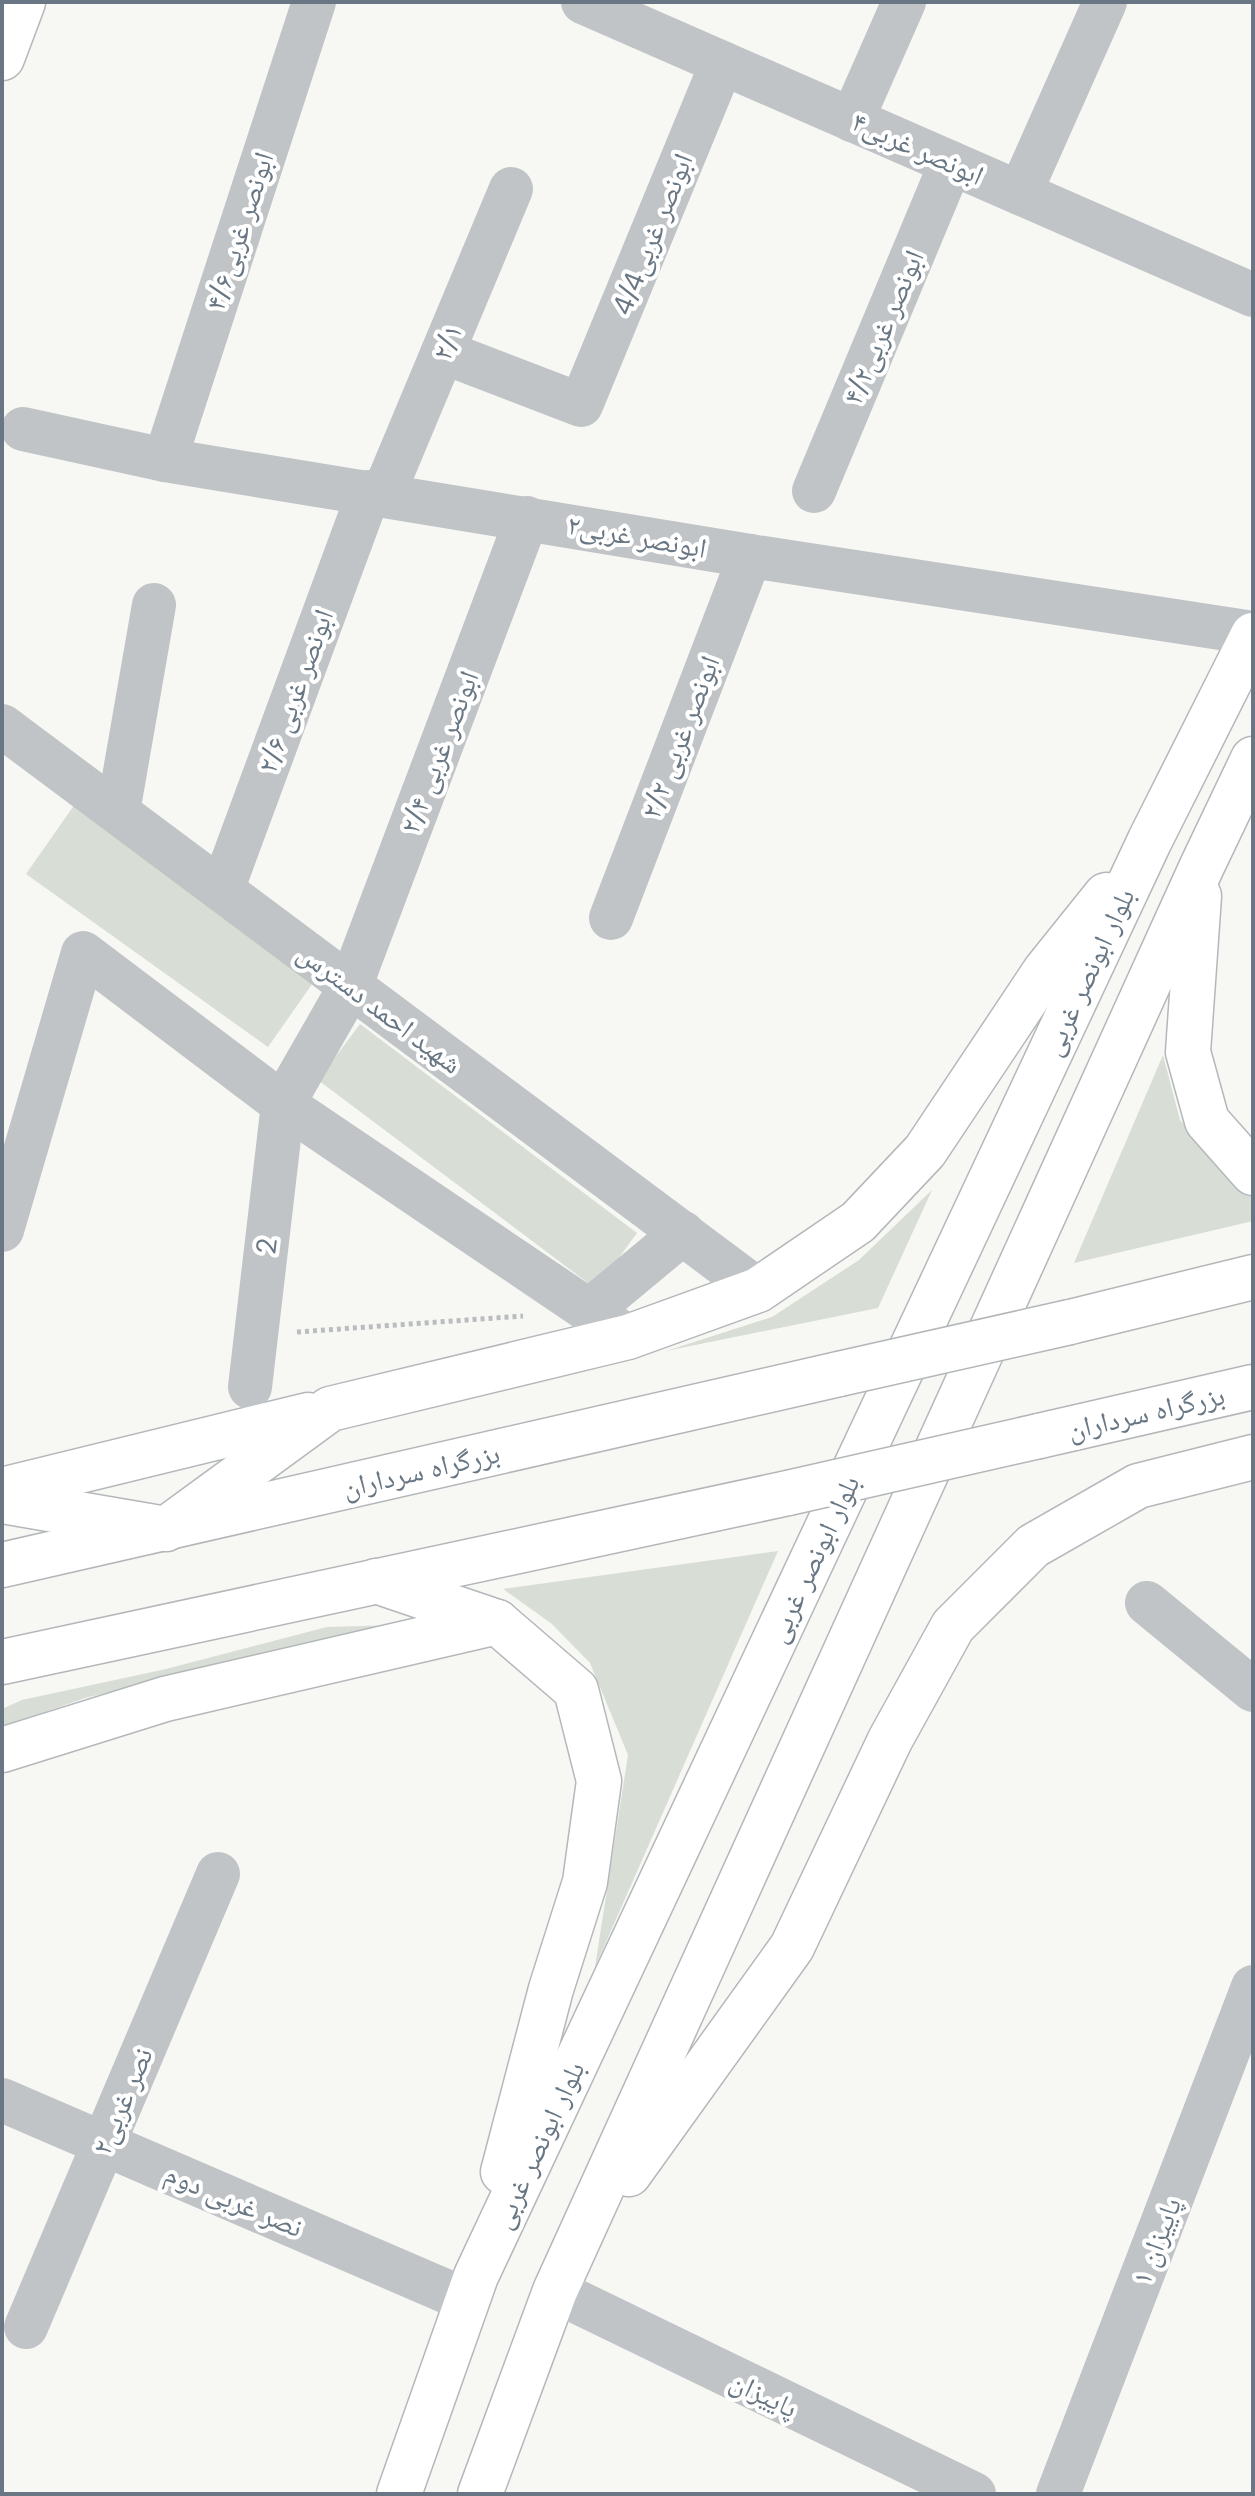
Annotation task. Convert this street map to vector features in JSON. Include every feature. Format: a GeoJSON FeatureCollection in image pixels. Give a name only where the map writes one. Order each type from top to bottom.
{"type":"FeatureCollection","features":[{"type":"Feature","properties":{"kind":"main road"},"geometry":{"type":"LineString","coordinates":[[2,58],[23,2]]}},
{"type":"Feature","properties":{"kind":"main road","name":"بلوار ابونصر غربی"},"geometry":{"type":"LineString","coordinates":[[399,2494],[471,2288],[1150,840],[1253,634]]}},
{"type":"Feature","properties":{"kind":"main road","name":"بلوار ابونصر غربی"},"geometry":{"type":"LineString","coordinates":[[480,2494],[563,2273],[1253,759]]}},
{"type":"Feature","properties":{"kind":"main road"},"geometry":{"type":"LineString","coordinates":[[2,1490],[628,1337],[758,1290],[858,1222],[925,1151],[1045,971],[1150,840]]}},
{"type":"Feature","properties":{"kind":"main road"},"geometry":{"type":"LineString","coordinates":[[1202,866],[1188,1052],[1207,1121],[1253,1173]]}},
{"type":"Feature","properties":{"kind":"main road","name":"بزرگراه سرداران"},"geometry":{"type":"LineString","coordinates":[[2,1565],[1070,1322],[1253,1277]]}},
{"type":"Feature","properties":{"kind":"main road","name":"بزرگراه سرداران"},"geometry":{"type":"LineString","coordinates":[[376,1581],[788,1493],[1253,1387]]}},
{"type":"Feature","properties":{"kind":"main road"},"geometry":{"type":"LineString","coordinates":[[2,1501],[166,1529],[330,1409]]}},
{"type":"Feature","properties":{"kind":"main road"},"geometry":{"type":"LineString","coordinates":[[563,2273],[792,1947],[890,1740],[953,1626],[1033,1546],[1138,1486],[1253,1457]]}},
{"type":"Feature","properties":{"kind":"main road"},"geometry":{"type":"LineString","coordinates":[[4,1662],[376,1581],[497,1622],[576,1690],[599,1781],[585,1882],[551,1989],[471,2288]]}},
{"type":"Feature","properties":{"kind":"main road"},"geometry":{"type":"LineString","coordinates":[[2,1750],[165,1699],[497,1622]]}},
{"type":"Feature","properties":{"kind":"street","name":"۴/۶ابونصر غربی"},"geometry":{"type":"LineString","coordinates":[[165,460],[314,2]]}},
{"type":"Feature","properties":{"kind":"street","name":"۴ابونصر غربی"},"geometry":{"type":"LineString","coordinates":[[583,2],[1253,295]]}},
{"type":"Feature","properties":{"kind":"street"},"geometry":{"type":"LineString","coordinates":[[852,120],[904,2]]}},
{"type":"Feature","properties":{"kind":"street"},"geometry":{"type":"LineString","coordinates":[[1020,193],[1105,2]]}},
{"type":"Feature","properties":{"kind":"street","name":"4/4ابونصر غربی"},"geometry":{"type":"LineString","coordinates":[[443,352],[581,405],[722,63]]}},
{"type":"Feature","properties":{"kind":"street","name":"۴/۲ابونصر غربی"},"geometry":{"type":"LineString","coordinates":[[814,491],[951,163]]}},
{"type":"Feature","properties":{"kind":"street","name":"۲/۱"},"geometry":{"type":"LineString","coordinates":[[376,494],[443,352],[511,189]]}},
{"type":"Feature","properties":{"kind":"street","name":"۲ابونصر غربی"},"geometry":{"type":"LineString","coordinates":[[23,429],[165,460],[750,556],[1253,634]]}},
{"type":"Feature","properties":{"kind":"street","name":"ابونصر غربی ۲/۶"},"geometry":{"type":"LineString","coordinates":[[222,890],[376,494]]}},
{"type":"Feature","properties":{"kind":"street","name":"ابونصر غربی ۲/۴"},"geometry":{"type":"LineString","coordinates":[[283,1104],[350,987],[527,518]]}},
{"type":"Feature","properties":{"kind":"street","name":"ابونصر غربی ۲/۲"},"geometry":{"type":"LineString","coordinates":[[611,918],[750,556]]}},
{"type":"Feature","properties":{"kind":"street"},"geometry":{"type":"LineString","coordinates":[[118,812],[154,605]]}},
{"type":"Feature","properties":{"kind":"street","name":"شهید احمد دسترس"},"geometry":{"type":"LineString","coordinates":[[2,726],[758,1290]]}},
{"type":"Feature","properties":{"kind":"street"},"geometry":{"type":"LineString","coordinates":[[2,1230],[83,953],[283,1104],[628,1337]]}},
{"type":"Feature","properties":{"kind":"street","name":"2"},"geometry":{"type":"LineString","coordinates":[[250,1387],[283,1104]]}},
{"type":"Feature","properties":{"kind":"street"},"geometry":{"type":"LineString","coordinates":[[589,1311],[683,1233]]}},
{"type":"Feature","properties":{"kind":"street"},"geometry":{"type":"LineString","coordinates":[[1147,1603],[1253,1690]]}},
{"type":"Feature","properties":{"kind":"street","name":"نصر غربی۲"},"geometry":{"type":"LineString","coordinates":[[26,2327],[218,1874]]}},
{"type":"Feature","properties":{"kind":"street","name":"پاییزان ۱"},"geometry":{"type":"LineString","coordinates":[[1058,2494],[1253,1987]]}},
{"type":"Feature","properties":{"kind":"street","name":"نصر غربی دوم"},"geometry":{"type":"LineString","coordinates":[[2,2100],[104,2144],[471,2288]]}},
{"type":"Feature","properties":{"kind":"street","name":"پاییزان"},"geometry":{"type":"LineString","coordinates":[[563,2273],[974,2494]]}},
{"type":"Feature","properties":{"kind":"path"},"geometry":{"type":"LineString","coordinates":[[256,1335],[526,1316]]}},
{"type":"Feature","properties":{"kind":"shaded area"},"geometry":{"type":"Polygon","coordinates":[[[75,804],[317,977],[268,1047],[26,874],[75,804]]]}},
{"type":"Feature","properties":{"kind":"shaded area"},"geometry":{"type":"Polygon","coordinates":[[[360,1024],[637,1233],[596,1289],[318,1080],[360,1024]]]}},
{"type":"Feature","properties":{"kind":"shaded area"},"geometry":{"type":"Polygon","coordinates":[[[1163,1055],[1180,1120],[1229,1176],[1253,1191],[1253,1221],[1074,1263],[1163,1055]]]}},
{"type":"Feature","properties":{"kind":"shaded area"},"geometry":{"type":"Polygon","coordinates":[[[932,1190],[878,1308],[666,1351],[772,1317],[859,1260],[932,1190]]]}},
{"type":"Feature","properties":{"kind":"shaded area"},"geometry":{"type":"Polygon","coordinates":[[[778,1551],[595,1967],[628,1755],[590,1663],[552,1624],[503,1589],[778,1551]]]}},
{"type":"Feature","properties":{"kind":"shaded area"},"geometry":{"type":"Polygon","coordinates":[[[394,1625],[85,1698],[2,1727],[2,1709],[22,1700],[166,1669],[327,1627],[394,1625]]]}}]}
